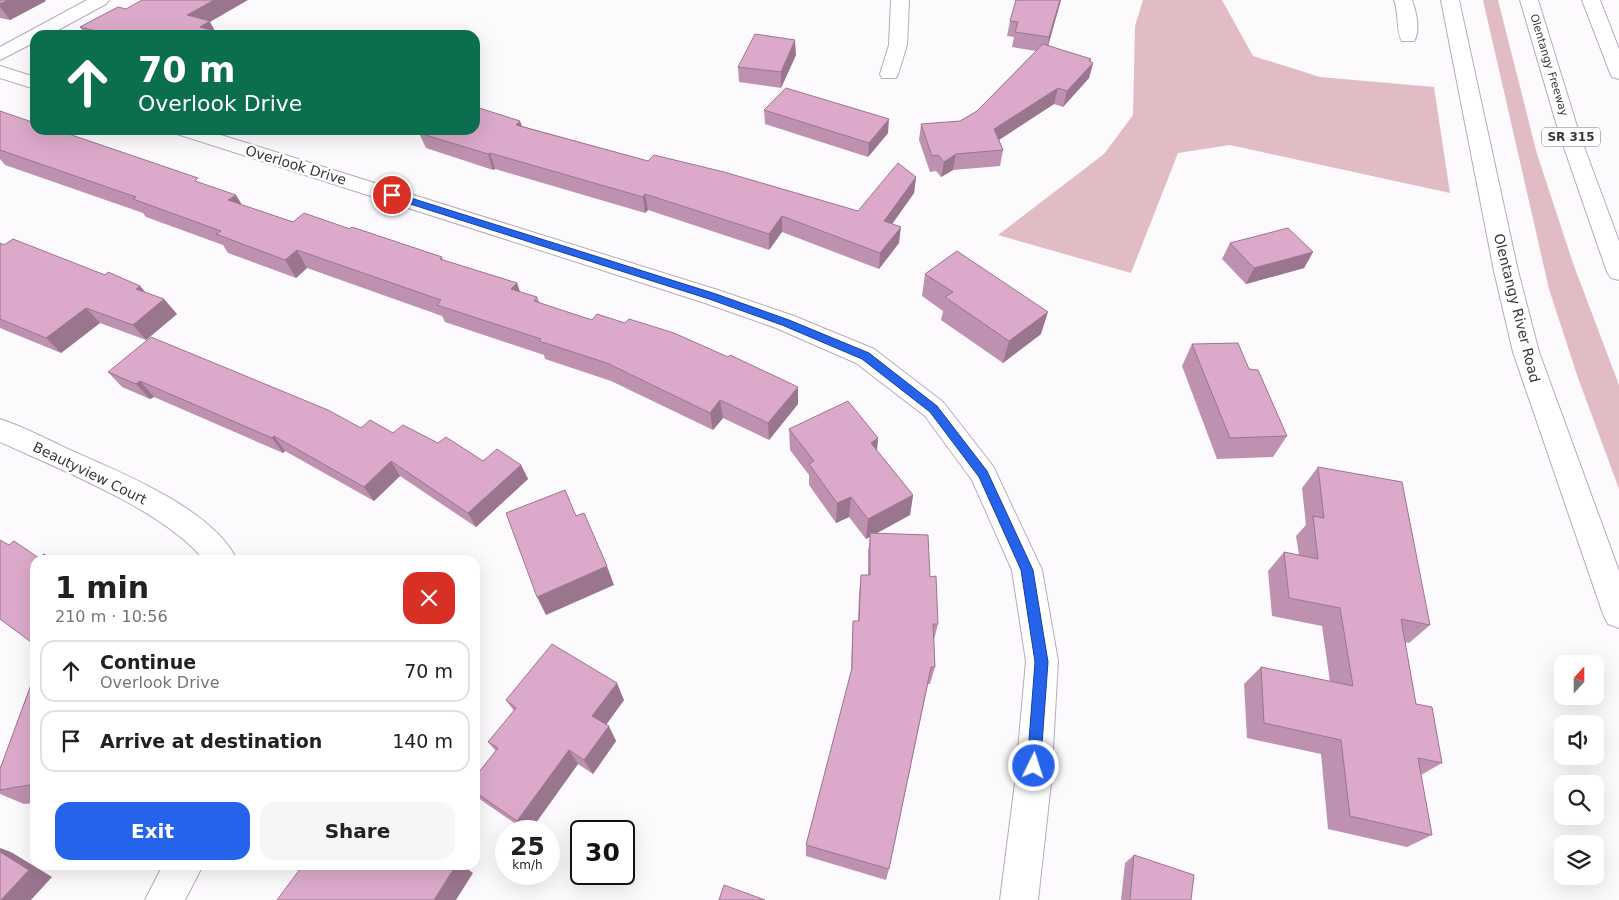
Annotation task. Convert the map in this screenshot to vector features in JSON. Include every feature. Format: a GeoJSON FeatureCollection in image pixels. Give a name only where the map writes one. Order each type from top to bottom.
{"type":"FeatureCollection","features":[{"type":"Feature","properties":{"kind":"main road"},"geometry":{"type":"LineString","coordinates":[[44,30],[100,0]]}},
{"type":"Feature","properties":{"kind":"main road"},"geometry":{"type":"LineString","coordinates":[[889,74],[898,45],[900,0]]}},
{"type":"Feature","properties":{"kind":"main road"},"geometry":{"type":"LineString","coordinates":[[1403,0],[1407,11],[1408,37]]}},
{"type":"Feature","properties":{"kind":"main road","name":"Olentangy River Road"},"geometry":{"type":"LineString","coordinates":[[1450,0],[1506,272],[1526,352],[1618,611]]}},
{"type":"Feature","properties":{"kind":"main road","name":"Olentangy Freeway"},"geometry":{"type":"LineString","coordinates":[[1529,0],[1570,136],[1619,272]]}},
{"type":"Feature","properties":{"kind":"main road"},"geometry":{"type":"LineString","coordinates":[[1591,0],[1619,73]]}},
{"type":"Feature","properties":{"kind":"main road"},"geometry":{"type":"LineString","coordinates":[[0,54],[30,38]]}},
{"type":"Feature","properties":{"kind":"main road"},"geometry":{"type":"LineString","coordinates":[[0,72],[30,81]]}},
{"type":"Feature","properties":{"kind":"main road","name":"Overlook Drive"},"geometry":{"type":"LineString","coordinates":[[200,135],[713,297],[786,322],[865,356],[934,409],[983,474],[1027,570],[1042,662],[1033,783],[1019,900]]}},
{"type":"Feature","properties":{"kind":"main road","name":"Beautyview Court"},"geometry":{"type":"LineString","coordinates":[[0,430],[131,491],[191,528],[220,555]]}},
{"type":"Feature","properties":{"kind":"main road"},"geometry":{"type":"LineString","coordinates":[[164,900],[181,870]]}},
{"type":"Feature","properties":{"kind":"shaded area"},"geometry":{"type":"Polygon","coordinates":[[[1143,0],[1222,0],[1253,56],[1320,77],[1434,87],[1450,193],[1230,145],[1178,153],[1131,273],[998,235],[1104,154],[1133,115],[1135,26],[1143,0]]]}},
{"type":"Feature","properties":{"kind":"shaded area"},"geometry":{"type":"Polygon","coordinates":[[[1483,0],[1498,0],[1537,154],[1574,266],[1619,385],[1619,489],[1577,375],[1549,289],[1483,0]]]}},
{"type":"Feature","properties":{"kind":"building"},"geometry":{"type":"Polygon","coordinates":[[[0,0],[8,0],[0,4],[0,0]]]}},
{"type":"Feature","properties":{"kind":"building"},"geometry":{"type":"Polygon","coordinates":[[[142,0],[214,0],[187,15],[210,21],[200,27],[211,30],[93,30],[80,27],[118,7],[126,9],[142,0]]]}},
{"type":"Feature","properties":{"kind":"building"},"geometry":{"type":"Polygon","coordinates":[[[1016,0],[1060,0],[1049,37],[1015,32],[1018,22],[1010,21],[1016,0]]]}},
{"type":"Feature","properties":{"kind":"building"},"geometry":{"type":"Polygon","coordinates":[[[755,34],[795,40],[781,72],[738,67],[755,34]]]}},
{"type":"Feature","properties":{"kind":"building"},"geometry":{"type":"Polygon","coordinates":[[[1043,44],[1091,59],[1089,61],[1093,63],[1067,91],[1058,88],[994,129],[1003,150],[956,154],[944,162],[938,155],[932,156],[921,124],[960,121],[977,111],[1043,44]]]}},
{"type":"Feature","properties":{"kind":"building"},"geometry":{"type":"Polygon","coordinates":[[[786,88],[889,119],[869,143],[764,110],[786,88]]]}},
{"type":"Feature","properties":{"kind":"building"},"geometry":{"type":"Polygon","coordinates":[[[480,108],[520,121],[516,125],[648,161],[654,155],[724,172],[858,211],[898,163],[916,177],[884,221],[901,227],[880,253],[782,216],[769,234],[645,194],[643,197],[426,135],[480,135],[480,108]]]}},
{"type":"Feature","properties":{"kind":"building"},"geometry":{"type":"Polygon","coordinates":[[[0,111],[30,121],[30,135],[72,135],[198,178],[195,181],[236,195],[228,200],[293,222],[304,213],[350,229],[352,227],[442,257],[440,259],[517,283],[511,289],[537,297],[534,301],[592,320],[597,314],[625,323],[629,319],[674,333],[728,357],[730,355],[798,387],[768,423],[720,400],[710,413],[607,363],[437,305],[441,300],[297,250],[285,260],[216,234],[221,231],[133,199],[136,197],[0,150],[0,111]]]}},
{"type":"Feature","properties":{"kind":"building"},"geometry":{"type":"Polygon","coordinates":[[[1288,228],[1313,252],[1254,268],[1230,243],[1288,228]]]}},
{"type":"Feature","properties":{"kind":"building"},"geometry":{"type":"Polygon","coordinates":[[[13,239],[105,275],[108,272],[140,286],[136,289],[164,299],[133,325],[86,308],[46,338],[0,319],[0,243],[4,245],[13,239]]]}},
{"type":"Feature","properties":{"kind":"building"},"geometry":{"type":"Polygon","coordinates":[[[957,251],[1048,312],[1009,341],[945,297],[953,292],[925,274],[957,251]]]}},
{"type":"Feature","properties":{"kind":"building"},"geometry":{"type":"Polygon","coordinates":[[[151,337],[328,410],[361,428],[370,420],[393,433],[403,425],[438,443],[446,437],[483,461],[497,449],[521,465],[468,513],[391,461],[364,487],[274,436],[272,438],[140,381],[136,384],[108,372],[151,337]]]}},
{"type":"Feature","properties":{"kind":"building"},"geometry":{"type":"Polygon","coordinates":[[[1238,343],[1249,369],[1258,370],[1287,436],[1230,438],[1192,344],[1238,343]]]}},
{"type":"Feature","properties":{"kind":"building"},"geometry":{"type":"Polygon","coordinates":[[[848,401],[878,438],[871,443],[913,495],[868,519],[851,497],[837,503],[809,464],[814,461],[789,429],[848,401]]]}},
{"type":"Feature","properties":{"kind":"building"},"geometry":{"type":"Polygon","coordinates":[[[1318,467],[1402,482],[1430,625],[1401,619],[1416,704],[1432,707],[1442,763],[1418,758],[1432,835],[1350,816],[1341,740],[1264,723],[1261,667],[1353,686],[1340,608],[1289,598],[1284,552],[1318,559],[1313,516],[1324,518],[1318,467]]]}},
{"type":"Feature","properties":{"kind":"building"},"geometry":{"type":"Polygon","coordinates":[[[565,490],[576,516],[584,513],[607,566],[537,597],[506,513],[565,490]]]}},
{"type":"Feature","properties":{"kind":"building"},"geometry":{"type":"Polygon","coordinates":[[[870,533],[928,535],[930,577],[936,576],[938,624],[933,624],[935,667],[931,667],[889,869],[806,845],[852,668],[853,621],[859,621],[861,575],[870,575],[870,533]]]}},
{"type":"Feature","properties":{"kind":"building"},"geometry":{"type":"Polygon","coordinates":[[[0,540],[9,545],[14,541],[35,555],[30,555],[30,641],[0,619],[0,540]]]}},
{"type":"Feature","properties":{"kind":"building"},"geometry":{"type":"Polygon","coordinates":[[[552,644],[617,683],[592,716],[609,726],[584,760],[569,750],[518,820],[480,795],[480,771],[498,748],[488,742],[516,708],[506,700],[552,644]]]}},
{"type":"Feature","properties":{"kind":"building"},"geometry":{"type":"Polygon","coordinates":[[[30,688],[30,785],[0,790],[0,769],[30,688]]]}},
{"type":"Feature","properties":{"kind":"building"},"geometry":{"type":"Polygon","coordinates":[[[0,852],[29,870],[1,900],[0,900],[0,852]]]}},
{"type":"Feature","properties":{"kind":"building"},"geometry":{"type":"Polygon","coordinates":[[[1134,855],[1194,875],[1191,900],[1130,900],[1134,855]]]}},
{"type":"Feature","properties":{"kind":"building"},"geometry":{"type":"Polygon","coordinates":[[[299,870],[453,870],[434,900],[277,900],[299,870]]]}},
{"type":"Feature","properties":{"kind":"building"},"geometry":{"type":"Polygon","coordinates":[[[724,885],[765,900],[719,900],[724,885]]]}},
{"type":"Feature","properties":{"kind":"route"},"geometry":{"type":"LineString","coordinates":[[392,195],[786,322],[865,356],[934,409],[983,474],[1027,570],[1042,662],[1034,766]]}}]}
